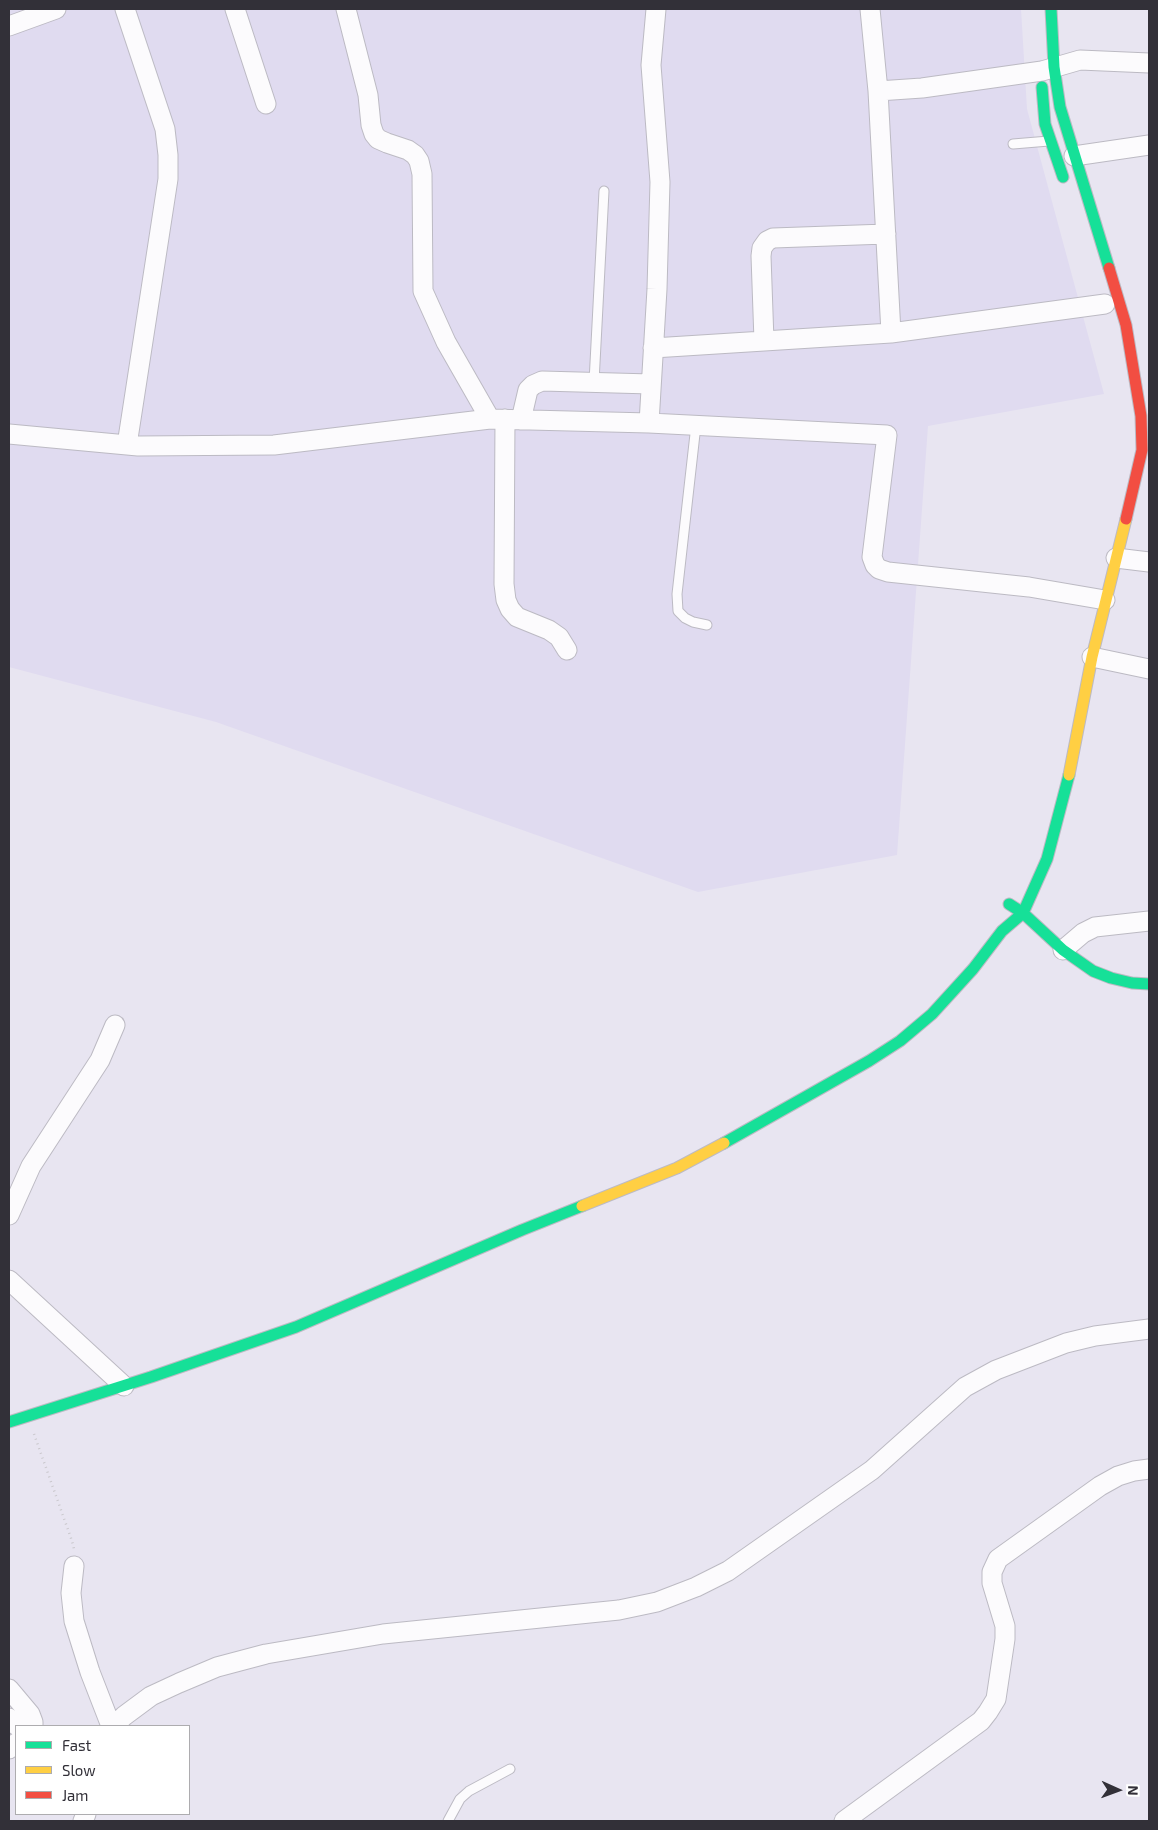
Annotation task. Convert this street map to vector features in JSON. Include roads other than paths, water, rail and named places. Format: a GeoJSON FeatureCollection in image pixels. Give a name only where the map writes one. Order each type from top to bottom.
{"type":"FeatureCollection","features":[{"type":"Feature","properties":{"kind":"street"},"geometry":{"type":"LineString","coordinates":[[9,26],[56,9]]}},
{"type":"Feature","properties":{"kind":"street"},"geometry":{"type":"LineString","coordinates":[[125,9],[165,129],[168,154],[168,179],[127,445]]}},
{"type":"Feature","properties":{"kind":"street"},"geometry":{"type":"LineString","coordinates":[[235,9],[266,104]]}},
{"type":"Feature","properties":{"kind":"street"},"geometry":{"type":"LineString","coordinates":[[346,9],[368,95],[371,126],[374,134],[378,139],[408,150],[419,161],[422,174],[423,292],[446,342],[506,419]]}},
{"type":"Feature","properties":{"kind":"street"},"geometry":{"type":"LineString","coordinates":[[649,423],[654,348],[660,182],[651,65],[656,9]]}},
{"type":"Feature","properties":{"kind":"street"},"geometry":{"type":"LineString","coordinates":[[870,9],[878,91],[891,333]]}},
{"type":"Feature","properties":{"kind":"street"},"geometry":{"type":"LineString","coordinates":[[9,1422],[124,1386],[296,1327],[522,1230],[677,1168],[869,1061],[900,1041],[938,1007],[973,969],[1002,931],[1023,913],[1047,859],[1052,840],[1074,754],[1092,657],[1095,598],[1116,558],[1142,450],[1141,416],[1135,367],[1126,325],[1048,69],[1041,9]]}},
{"type":"Feature","properties":{"kind":"street"},"geometry":{"type":"LineString","coordinates":[[1051,9],[1048,69],[1042,98],[1045,124],[1066,187]]}},
{"type":"Feature","properties":{"kind":"street"},"geometry":{"type":"LineString","coordinates":[[878,91],[922,88],[1048,69],[1080,60],[1149,64]]}},
{"type":"Feature","properties":{"kind":"street"},"geometry":{"type":"LineString","coordinates":[[1074,156],[1149,145]]}},
{"type":"Feature","properties":{"kind":"street"},"geometry":{"type":"LineString","coordinates":[[764,340],[761,256],[762,248],[767,241],[773,238],[886,234]]}},
{"type":"Feature","properties":{"kind":"street"},"geometry":{"type":"LineString","coordinates":[[654,348],[891,333],[1104,304]]}},
{"type":"Feature","properties":{"kind":"street"},"geometry":{"type":"LineString","coordinates":[[566,650],[559,637],[549,630],[517,617],[510,609],[506,600],[504,584],[506,419],[533,384],[542,381],[651,384]]}},
{"type":"Feature","properties":{"kind":"street"},"geometry":{"type":"LineString","coordinates":[[9,434],[138,446],[274,445],[506,419],[649,423],[887,434],[872,557],[879,569],[888,572],[1029,587],[1095,598]]}},
{"type":"Feature","properties":{"kind":"street"},"geometry":{"type":"LineString","coordinates":[[1116,558],[1149,562]]}},
{"type":"Feature","properties":{"kind":"street"},"geometry":{"type":"LineString","coordinates":[[1092,657],[1149,669]]}},
{"type":"Feature","properties":{"kind":"street"},"geometry":{"type":"LineString","coordinates":[[1042,832],[1052,797]]}},
{"type":"Feature","properties":{"kind":"street"},"geometry":{"type":"LineString","coordinates":[[1002,931],[1011,900],[1063,950],[1093,971],[1132,983],[1149,984]]}},
{"type":"Feature","properties":{"kind":"street"},"geometry":{"type":"LineString","coordinates":[[1063,950],[1083,933],[1096,927],[1149,921]]}},
{"type":"Feature","properties":{"kind":"street"},"geometry":{"type":"LineString","coordinates":[[9,1215],[31,1166],[100,1060],[115,1025]]}},
{"type":"Feature","properties":{"kind":"street"},"geometry":{"type":"LineString","coordinates":[[9,1282],[124,1386]]}},
{"type":"Feature","properties":{"kind":"street"},"geometry":{"type":"LineString","coordinates":[[114,1725],[151,1696],[217,1667],[266,1654],[383,1634],[619,1610],[657,1602],[728,1571],[872,1470],[965,1387],[996,1370],[1066,1343],[1095,1336],[1149,1329]]}},
{"type":"Feature","properties":{"kind":"street"},"geometry":{"type":"LineString","coordinates":[[844,1821],[981,1721],[996,1699],[1005,1639],[1005,1626],[992,1582],[992,1572],[998,1559],[1100,1486],[1118,1476],[1149,1469]]}},
{"type":"Feature","properties":{"kind":"street"},"geometry":{"type":"LineString","coordinates":[[74,1566],[71,1593],[74,1621],[90,1672],[113,1725]]}},
{"type":"Feature","properties":{"kind":"street"},"geometry":{"type":"LineString","coordinates":[[9,1688],[32,1718],[33,1725]]}},
{"type":"Feature","properties":{"kind":"lane"},"geometry":{"type":"LineString","coordinates":[[1013,144],[1050,140]]}},
{"type":"Feature","properties":{"kind":"lane"},"geometry":{"type":"LineString","coordinates":[[594,382],[604,190]]}},
{"type":"Feature","properties":{"kind":"lane"},"geometry":{"type":"LineString","coordinates":[[696,425],[677,594],[678,611],[685,618],[693,622],[707,625]]}},
{"type":"Feature","properties":{"kind":"lane"},"geometry":{"type":"LineString","coordinates":[[448,1821],[460,1799],[469,1791],[510,1769]]}}]}
